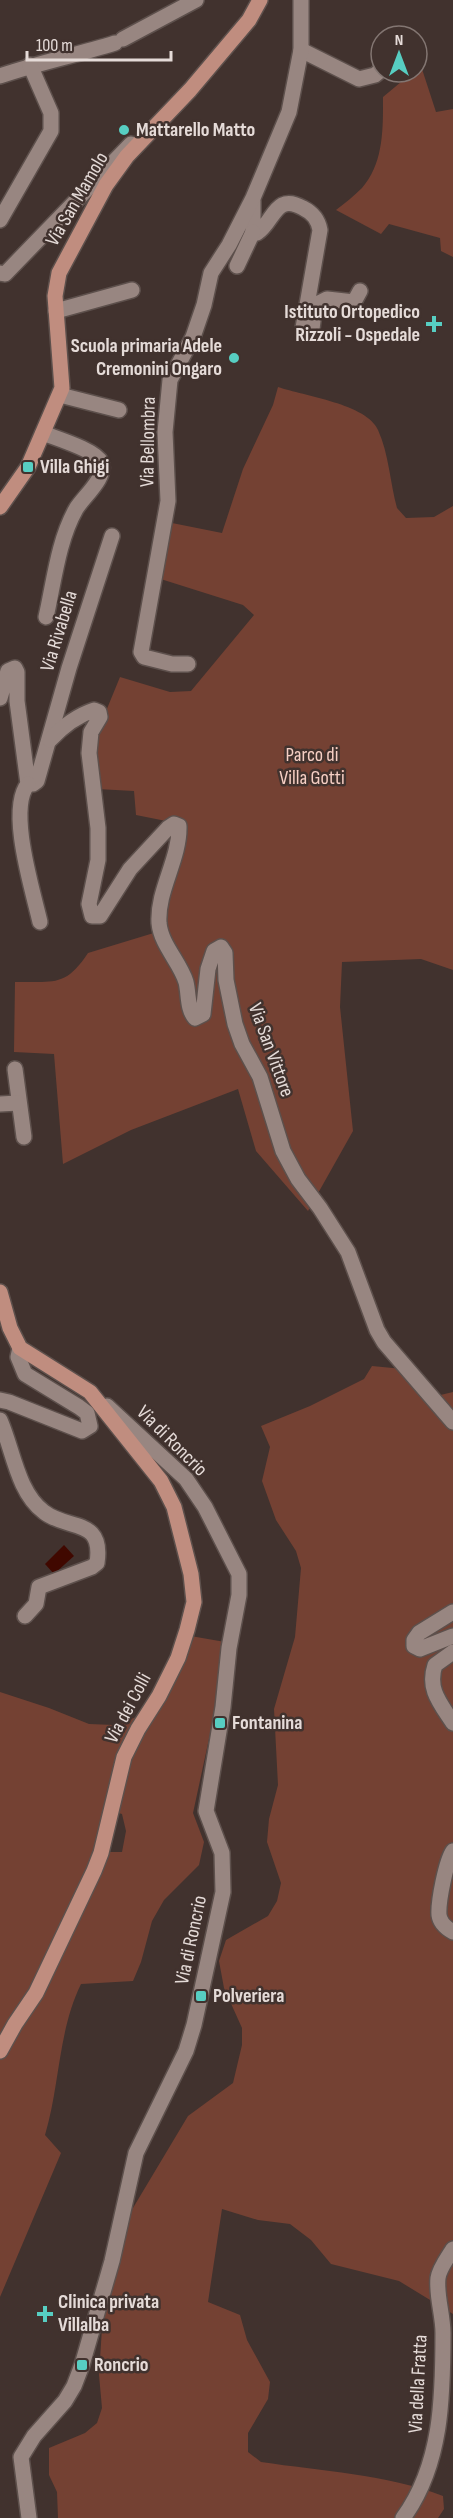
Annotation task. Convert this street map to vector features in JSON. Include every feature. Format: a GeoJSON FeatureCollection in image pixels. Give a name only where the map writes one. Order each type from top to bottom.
{"type":"FeatureCollection","features":[{"type":"Feature","properties":{"kind":"main road","name":"Via San Mamolo"},"geometry":{"type":"LineString","coordinates":[[0,507],[5,494],[28,467],[60,395],[62,380],[55,286],[59,273],[106,185],[127,156],[154,130],[249,20],[260,0]]}},
{"type":"Feature","properties":{"kind":"main road"},"geometry":{"type":"LineString","coordinates":[[0,1292],[10,1328],[20,1348],[90,1392]]}},
{"type":"Feature","properties":{"kind":"main road","name":"Via dei Colli"},"geometry":{"type":"LineString","coordinates":[[0,2051],[36,1993],[94,1871],[101,1853],[124,1757],[178,1658],[194,1602],[188,1560],[174,1507],[154,1471],[90,1392]]}},
{"type":"Feature","properties":{"kind":"street"},"geometry":{"type":"LineString","coordinates":[[0,76],[30,65],[71,57],[119,41],[196,0]]}},
{"type":"Feature","properties":{"kind":"street","name":"Via Bellombra"},"geometry":{"type":"LineString","coordinates":[[188,664],[152,660],[144,657],[141,652],[168,501],[165,432],[171,380],[193,337],[211,273],[229,245],[253,198],[289,112],[301,50],[301,0]]}},
{"type":"Feature","properties":{"kind":"street"},"geometry":{"type":"LineString","coordinates":[[301,50],[359,79],[369,76]]}},
{"type":"Feature","properties":{"kind":"street"},"geometry":{"type":"LineString","coordinates":[[0,220],[51,131],[51,113],[30,65]]}},
{"type":"Feature","properties":{"kind":"street"},"geometry":{"type":"LineString","coordinates":[[2,275],[127,147],[154,130]]}},
{"type":"Feature","properties":{"kind":"street","name":"Via Bellombra"},"geometry":{"type":"LineString","coordinates":[[237,266],[253,232],[253,198]]}},
{"type":"Feature","properties":{"kind":"street","name":"Via Bellombra"},"geometry":{"type":"LineString","coordinates":[[253,232],[257,233],[264,229],[275,210],[281,205],[299,206],[309,211],[318,222],[320,230],[303,328],[307,332],[312,329],[315,305],[327,299],[354,302],[360,291]]}},
{"type":"Feature","properties":{"kind":"street"},"geometry":{"type":"LineString","coordinates":[[56,311],[132,290]]}},
{"type":"Feature","properties":{"kind":"street"},"geometry":{"type":"LineString","coordinates":[[60,395],[119,410]]}},
{"type":"Feature","properties":{"kind":"street","name":"Via Rivabella"},"geometry":{"type":"LineString","coordinates":[[43,433],[94,454],[102,462],[102,473],[76,508],[66,532],[46,617]]}},
{"type":"Feature","properties":{"kind":"street","name":"Via Rivabella"},"geometry":{"type":"LineString","coordinates":[[50,740],[69,668],[112,536]]}},
{"type":"Feature","properties":{"kind":"street"},"geometry":{"type":"LineString","coordinates":[[0,698],[8,671],[15,668],[27,784],[23,790],[19,830],[40,922]]}},
{"type":"Feature","properties":{"kind":"street","name":"Via San Vittore"},"geometry":{"type":"LineString","coordinates":[[50,740],[82,714],[94,710],[99,712],[100,717],[91,732],[90,753],[98,828],[98,860],[90,904],[92,916],[100,916],[130,869],[168,828],[174,824],[179,826],[179,836],[164,886],[159,922],[164,940],[185,981],[190,1013],[195,1018],[203,1014],[208,969],[214,951],[221,947],[225,953],[226,980],[235,1024],[242,1044],[260,1077],[283,1151],[298,1179],[348,1252],[377,1330],[384,1342],[453,1422]]}},
{"type":"Feature","properties":{"kind":"street"},"geometry":{"type":"LineString","coordinates":[[27,784],[38,781],[50,740]]}},
{"type":"Feature","properties":{"kind":"street"},"geometry":{"type":"LineString","coordinates":[[15,1068],[24,1137]]}},
{"type":"Feature","properties":{"kind":"street"},"geometry":{"type":"LineString","coordinates":[[0,1104],[18,1103]]}},
{"type":"Feature","properties":{"kind":"street"},"geometry":{"type":"LineString","coordinates":[[0,1400],[9,1401],[82,1431],[90,1426],[87,1413],[57,1392],[25,1374],[18,1357],[20,1348]]}},
{"type":"Feature","properties":{"kind":"street","name":"Via di Roncrio"},"geometry":{"type":"LineString","coordinates":[[30,2518],[21,2457],[34,2436],[65,2401],[74,2386],[112,2261],[136,2153],[186,2051],[194,2025],[223,1892],[222,1853],[206,1811],[223,1707],[229,1648],[239,1595],[239,1574],[205,1508],[186,1479],[90,1392]]}},
{"type":"Feature","properties":{"kind":"street"},"geometry":{"type":"LineString","coordinates":[[0,1420],[28,1494],[45,1513],[88,1528],[96,1540],[99,1554],[97,1563],[92,1567],[39,1587],[36,1604],[25,1616]]}},
{"type":"Feature","properties":{"kind":"street"},"geometry":{"type":"LineString","coordinates":[[453,1612],[420,1633],[414,1640],[414,1646],[420,1649],[428,1648],[453,1636]]}},
{"type":"Feature","properties":{"kind":"street"},"geometry":{"type":"LineString","coordinates":[[453,1652],[435,1665],[431,1682],[433,1694],[453,1723]]}},
{"type":"Feature","properties":{"kind":"street"},"geometry":{"type":"LineString","coordinates":[[453,1851],[448,1860],[439,1914],[441,1923],[453,1932]]}},
{"type":"Feature","properties":{"kind":"street","name":"Via della Fratta"},"geometry":{"type":"LineString","coordinates":[[403,2518],[418,2497],[437,2437],[442,2333],[438,2276],[453,2249]]}},
{"type":"Feature","properties":{"kind":"green space"},"geometry":{"type":"Polygon","coordinates":[[[399,84],[427,84],[436,112],[453,109],[453,257],[441,251],[440,238],[389,224],[381,234],[336,210],[362,188],[375,168],[381,145],[383,97],[399,84]]]}},
{"type":"Feature","properties":{"kind":"green space","name":"Parco di Villa Gotti"},"geometry":{"type":"Polygon","coordinates":[[[278,387],[348,407],[372,421],[385,449],[397,508],[406,518],[434,517],[453,506],[453,970],[421,959],[342,962],[340,1007],[353,1131],[308,1211],[256,1151],[238,1089],[131,1130],[63,1164],[54,1054],[14,1052],[15,982],[57,980],[72,972],[88,953],[157,932],[181,824],[136,815],[134,791],[97,789],[95,738],[120,677],[170,692],[191,691],[254,615],[243,605],[148,575],[162,521],[222,533],[243,469],[273,405],[278,387]]]}},
{"type":"Feature","properties":{"kind":"green space"},"geometry":{"type":"Polygon","coordinates":[[[372,1366],[403,1369],[428,1398],[453,1392],[453,2314],[399,2281],[331,2264],[311,2240],[290,2224],[258,2220],[222,2209],[208,2302],[240,2315],[247,2340],[270,2382],[268,2399],[248,2433],[248,2452],[261,2462],[376,2478],[421,2489],[443,2496],[444,2509],[438,2518],[58,2518],[57,2492],[49,2475],[49,2448],[85,2433],[97,2423],[102,2408],[99,2375],[102,2328],[124,2223],[188,2116],[233,2083],[242,2045],[242,2028],[224,1988],[219,1961],[226,1940],[268,1916],[277,1901],[281,1883],[267,1842],[269,1819],[278,1785],[274,1709],[295,1637],[301,1568],[296,1551],[276,1520],[262,1481],[270,1447],[261,1426],[310,1406],[364,1379],[372,1366]]]}},
{"type":"Feature","properties":{"kind":"green space"},"geometry":{"type":"Polygon","coordinates":[[[185,1635],[225,1642],[215,1711],[193,1813],[204,1842],[199,1865],[164,1900],[152,1921],[141,1962],[133,1981],[81,1984],[73,2002],[63,2039],[45,2135],[61,2153],[0,2297],[0,1692],[89,1724],[114,1725],[145,1714],[185,1635]],[[115,1812],[104,1852],[122,1852],[126,1831],[122,1814],[115,1812]]]}},
{"type":"Feature","properties":{"kind":"shaded area"},"geometry":{"type":"Polygon","coordinates":[[[64,1545],[74,1556],[54,1574],[45,1564],[64,1545]]]}},
{"type":"Feature","properties":{"kind":"place","name":"Mattarello Matto"},"geometry":{"type":"Point","coordinates":[124,130]}},
{"type":"Feature","properties":{"kind":"place","name":"Istituto Ortopedico Rizzoli - Ospedale"},"geometry":{"type":"Point","coordinates":[434,324]}},
{"type":"Feature","properties":{"kind":"place","name":"Scuola primaria Adele Cremonini Ongaro"},"geometry":{"type":"Point","coordinates":[234,358]}},
{"type":"Feature","properties":{"kind":"place","name":"Villa Ghigi"},"geometry":{"type":"Point","coordinates":[28,467]}},
{"type":"Feature","properties":{"kind":"place","name":"Fontanina"},"geometry":{"type":"Point","coordinates":[220,1723]}},
{"type":"Feature","properties":{"kind":"place","name":"Polveriera"},"geometry":{"type":"Point","coordinates":[201,1996]}},
{"type":"Feature","properties":{"kind":"place","name":"Clinica privata Villalba"},"geometry":{"type":"Point","coordinates":[45,2314]}},
{"type":"Feature","properties":{"kind":"place","name":"Roncrio"},"geometry":{"type":"Point","coordinates":[82,2365]}}]}
